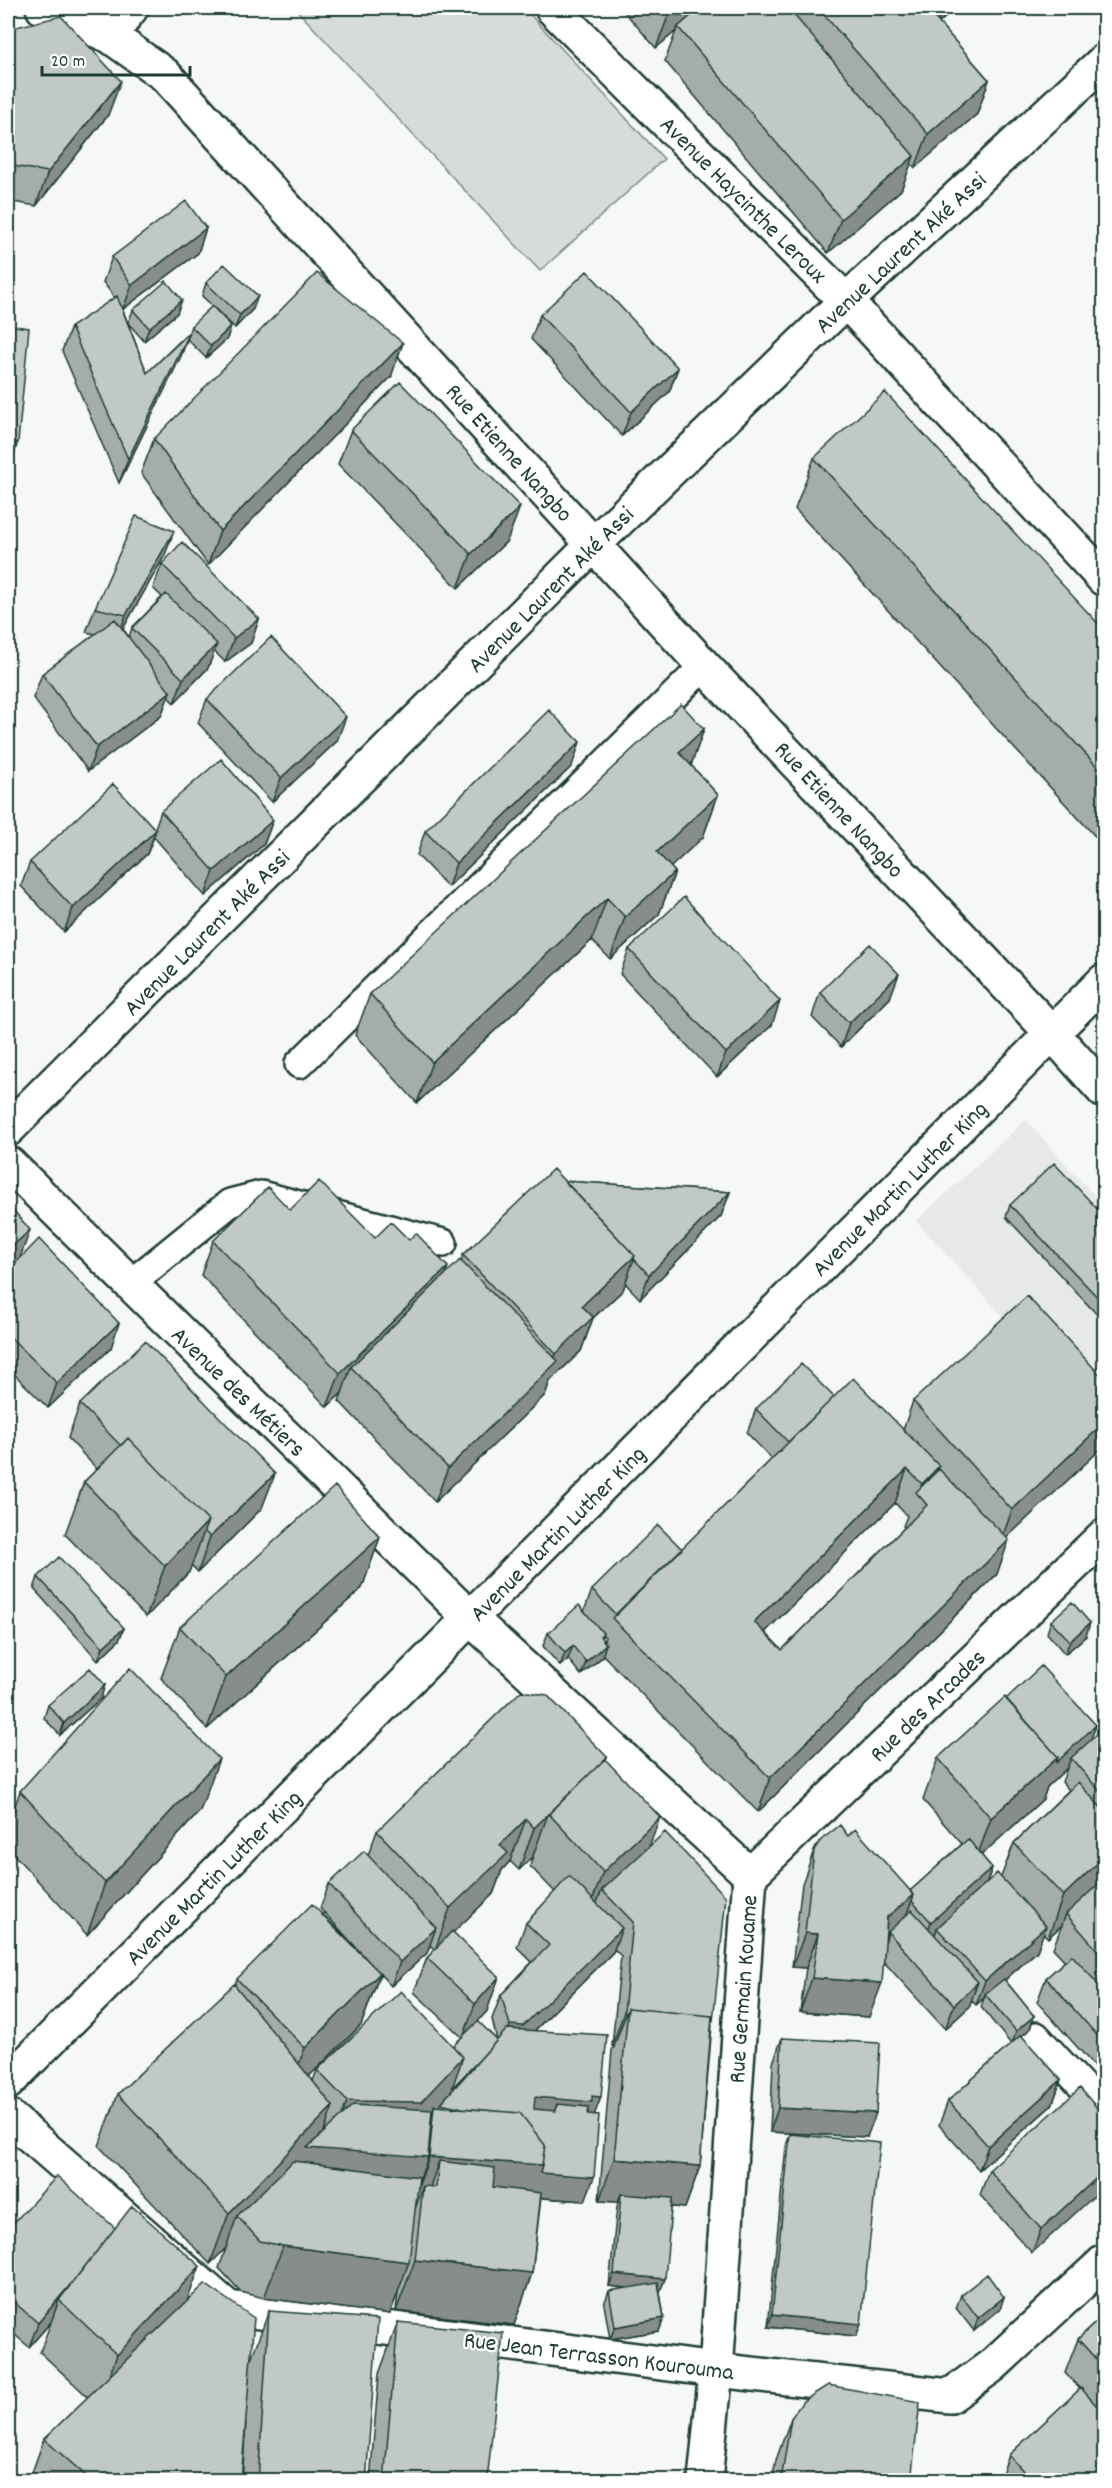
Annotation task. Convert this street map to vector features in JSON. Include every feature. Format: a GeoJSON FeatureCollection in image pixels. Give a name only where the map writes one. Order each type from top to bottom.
{"type":"FeatureCollection","features":[{"type":"Feature","properties":{"kind":"street","name":"Rue Etienne Nangbo"},"geometry":{"type":"LineString","coordinates":[[43,8],[110,36],[165,75],[704,666],[1104,1091]]}},
{"type":"Feature","properties":{"kind":"street"},"geometry":{"type":"LineString","coordinates":[[110,36],[131,8]]}},
{"type":"Feature","properties":{"kind":"street","name":"Avenue Haycinthe Leroux"},"geometry":{"type":"LineString","coordinates":[[552,8],[846,301],[1104,579]]}},
{"type":"Feature","properties":{"kind":"street","name":"Avenue Laurent Aké Assi"},"geometry":{"type":"LineString","coordinates":[[8,1129],[594,544],[846,301],[1104,61]]}},
{"type":"Feature","properties":{"kind":"street","name":"Avenue Martin Luther King"},"geometry":{"type":"LineString","coordinates":[[8,2082],[1053,1035],[1104,981]]}},
{"type":"Feature","properties":{"kind":"street","name":"Avenue des Métiers"},"geometry":{"type":"LineString","coordinates":[[8,1163],[471,1619]]}},
{"type":"Feature","properties":{"kind":"street","name":"Rue des Arcades"},"geometry":{"type":"LineString","coordinates":[[750,1875],[1104,1536]]}},
{"type":"Feature","properties":{"kind":"street","name":"Rue Germain Kouame"},"geometry":{"type":"LineString","coordinates":[[471,1619],[750,1875],[716,2370],[705,2481]]}},
{"type":"Feature","properties":{"kind":"street","name":"Rue Jean Terrasson Kourouma"},"geometry":{"type":"LineString","coordinates":[[8,2116],[228,2308],[716,2370],[950,2396],[993,2365],[1104,2262]]}},
{"type":"Feature","properties":{"kind":"lane"},"geometry":{"type":"LineString","coordinates":[[299,1064],[704,666]]}},
{"type":"Feature","properties":{"kind":"lane"},"geometry":{"type":"LineString","coordinates":[[130,1284],[230,1203],[261,1196],[442,1243]]}},
{"type":"Feature","properties":{"kind":"lane"},"geometry":{"type":"LineString","coordinates":[[1036,2036],[1104,2110]]}},
{"type":"Feature","properties":{"kind":"shaded area"},"geometry":{"type":"Polygon","coordinates":[[[295,8],[524,8],[664,159],[540,271],[295,8]]]}},
{"type":"Feature","properties":{"kind":"shaded area"},"geometry":{"type":"Polygon","coordinates":[[[1026,1120],[1104,1206],[1104,1427],[916,1221],[1026,1120]]]}},
{"type":"Feature","properties":{"kind":"building"},"geometry":{"type":"Polygon","coordinates":[[[663,8],[676,8],[669,14],[663,8]]]}},
{"type":"Feature","properties":{"kind":"building"},"geometry":{"type":"Polygon","coordinates":[[[700,8],[788,8],[914,156],[841,219],[678,27],[700,8]]]}},
{"type":"Feature","properties":{"kind":"building"},"geometry":{"type":"Polygon","coordinates":[[[818,8],[926,8],[989,80],[928,134],[818,8]]]}},
{"type":"Feature","properties":{"kind":"building"},"geometry":{"type":"Polygon","coordinates":[[[61,16],[121,81],[48,172],[8,165],[8,29],[61,16]]]}},
{"type":"Feature","properties":{"kind":"building"},"geometry":{"type":"Polygon","coordinates":[[[186,201],[206,228],[132,285],[112,257],[186,201]]]}},
{"type":"Feature","properties":{"kind":"building"},"geometry":{"type":"Polygon","coordinates":[[[8,214],[14,215],[8,275],[8,214]]]}},
{"type":"Feature","properties":{"kind":"building"},"geometry":{"type":"Polygon","coordinates":[[[224,264],[258,296],[240,315],[206,283],[224,264]]]}},
{"type":"Feature","properties":{"kind":"building"},"geometry":{"type":"Polygon","coordinates":[[[587,271],[678,368],[631,412],[540,315],[587,271]]]}},
{"type":"Feature","properties":{"kind":"building"},"geometry":{"type":"Polygon","coordinates":[[[317,273],[403,343],[220,531],[154,439],[317,273]]]}},
{"type":"Feature","properties":{"kind":"building"},"geometry":{"type":"Polygon","coordinates":[[[166,281],[182,300],[149,328],[133,310],[166,281]]]}},
{"type":"Feature","properties":{"kind":"building"},"geometry":{"type":"Polygon","coordinates":[[[117,296],[147,373],[190,332],[128,459],[71,327],[117,296]]]}},
{"type":"Feature","properties":{"kind":"building"},"geometry":{"type":"Polygon","coordinates":[[[212,306],[231,326],[211,346],[191,326],[212,306]]]}},
{"type":"Feature","properties":{"kind":"building"},"geometry":{"type":"Polygon","coordinates":[[[8,325],[29,328],[18,442],[8,442],[8,325]]]}},
{"type":"Feature","properties":{"kind":"building"},"geometry":{"type":"Polygon","coordinates":[[[400,382],[520,507],[471,554],[351,430],[400,382]]]}},
{"type":"Feature","properties":{"kind":"building"},"geometry":{"type":"Polygon","coordinates":[[[885,392],[1104,630],[1104,774],[814,458],[885,392]]]}},
{"type":"Feature","properties":{"kind":"building"},"geometry":{"type":"Polygon","coordinates":[[[136,516],[174,531],[126,615],[95,608],[136,516]]]}},
{"type":"Feature","properties":{"kind":"building"},"geometry":{"type":"Polygon","coordinates":[[[182,542],[259,619],[234,638],[162,564],[182,542]]]}},
{"type":"Feature","properties":{"kind":"building"},"geometry":{"type":"Polygon","coordinates":[[[166,594],[217,644],[183,679],[132,628],[166,594]]]}},
{"type":"Feature","properties":{"kind":"building"},"geometry":{"type":"Polygon","coordinates":[[[115,619],[170,692],[97,747],[42,674],[115,619]]]}},
{"type":"Feature","properties":{"kind":"building"},"geometry":{"type":"Polygon","coordinates":[[[271,637],[346,717],[281,778],[207,699],[271,637]]]}},
{"type":"Feature","properties":{"kind":"building"},"geometry":{"type":"Polygon","coordinates":[[[681,704],[704,729],[679,752],[718,795],[657,852],[675,872],[625,917],[607,898],[432,1062],[370,994],[681,704]]]}},
{"type":"Feature","properties":{"kind":"building"},"geometry":{"type":"Polygon","coordinates":[[[549,710],[580,742],[456,863],[425,831],[549,710]]]}},
{"type":"Feature","properties":{"kind":"building"},"geometry":{"type":"Polygon","coordinates":[[[221,759],[273,820],[214,871],[161,811],[221,759]]]}},
{"type":"Feature","properties":{"kind":"building"},"geometry":{"type":"Polygon","coordinates":[[[113,784],[156,830],[73,908],[30,862],[113,784]]]}},
{"type":"Feature","properties":{"kind":"building"},"geometry":{"type":"Polygon","coordinates":[[[684,897],[780,1001],[726,1053],[629,949],[684,897]]]}},
{"type":"Feature","properties":{"kind":"building"},"geometry":{"type":"Polygon","coordinates":[[[870,944],[899,974],[849,1023],[820,992],[870,944]]]}},
{"type":"Feature","properties":{"kind":"building"},"geometry":{"type":"Polygon","coordinates":[[[1054,1163],[1104,1216],[1104,1304],[1010,1205],[1054,1163]]]}},
{"type":"Feature","properties":{"kind":"building"},"geometry":{"type":"Polygon","coordinates":[[[553,1169],[635,1256],[582,1306],[593,1317],[556,1354],[463,1255],[553,1169]]]}},
{"type":"Feature","properties":{"kind":"building"},"geometry":{"type":"Polygon","coordinates":[[[319,1181],[375,1238],[391,1222],[409,1240],[416,1233],[448,1267],[340,1373],[213,1241],[268,1187],[290,1210],[319,1181]]]}},
{"type":"Feature","properties":{"kind":"building"},"geometry":{"type":"Polygon","coordinates":[[[565,1181],[730,1192],[649,1275],[634,1259],[635,1256],[565,1181]]]}},
{"type":"Feature","properties":{"kind":"building"},"geometry":{"type":"Polygon","coordinates":[[[8,1204],[30,1230],[8,1250],[8,1204]]]}},
{"type":"Feature","properties":{"kind":"building"},"geometry":{"type":"Polygon","coordinates":[[[39,1239],[119,1323],[57,1383],[8,1335],[8,1271],[39,1239]]]}},
{"type":"Feature","properties":{"kind":"building"},"geometry":{"type":"Polygon","coordinates":[[[460,1260],[558,1361],[448,1468],[351,1367],[460,1260]]]}},
{"type":"Feature","properties":{"kind":"building"},"geometry":{"type":"Polygon","coordinates":[[[1027,1296],[1104,1379],[1104,1423],[1012,1510],[913,1401],[1027,1296]]]}},
{"type":"Feature","properties":{"kind":"building"},"geometry":{"type":"Polygon","coordinates":[[[145,1341],[275,1474],[210,1537],[204,1531],[208,1521],[128,1438],[121,1446],[80,1404],[145,1341]]]}},
{"type":"Feature","properties":{"kind":"building"},"geometry":{"type":"Polygon","coordinates":[[[801,1364],[834,1397],[788,1442],[756,1409],[801,1364]]]}},
{"type":"Feature","properties":{"kind":"building"},"geometry":{"type":"Polygon","coordinates":[[[853,1378],[939,1466],[922,1484],[907,1469],[754,1622],[782,1650],[927,1505],[916,1492],[939,1469],[1009,1540],[770,1778],[612,1618],[853,1378]]]}},
{"type":"Feature","properties":{"kind":"building"},"geometry":{"type":"Polygon","coordinates":[[[128,1438],[208,1521],[165,1566],[84,1482],[128,1438]]]}},
{"type":"Feature","properties":{"kind":"building"},"geometry":{"type":"Polygon","coordinates":[[[335,1486],[380,1537],[226,1677],[180,1627],[335,1486]]]}},
{"type":"Feature","properties":{"kind":"building"},"geometry":{"type":"Polygon","coordinates":[[[658,1525],[682,1549],[616,1615],[592,1590],[658,1525]]]}},
{"type":"Feature","properties":{"kind":"building"},"geometry":{"type":"Polygon","coordinates":[[[59,1557],[124,1628],[103,1647],[38,1577],[59,1557]]]}},
{"type":"Feature","properties":{"kind":"building"},"geometry":{"type":"Polygon","coordinates":[[[1072,1602],[1090,1623],[1070,1641],[1051,1621],[1072,1602]]]}},
{"type":"Feature","properties":{"kind":"building"},"geometry":{"type":"Polygon","coordinates":[[[579,1605],[603,1633],[600,1636],[606,1644],[586,1662],[573,1646],[565,1653],[548,1633],[579,1605]]]}},
{"type":"Feature","properties":{"kind":"building"},"geometry":{"type":"Polygon","coordinates":[[[1041,1666],[1096,1725],[1056,1763],[1058,1757],[1006,1699],[1041,1666]]]}},
{"type":"Feature","properties":{"kind":"building"},"geometry":{"type":"Polygon","coordinates":[[[90,1668],[105,1685],[64,1723],[48,1705],[90,1668]]]}},
{"type":"Feature","properties":{"kind":"building"},"geometry":{"type":"Polygon","coordinates":[[[130,1668],[219,1759],[105,1883],[20,1791],[130,1668]]]}},
{"type":"Feature","properties":{"kind":"building"},"geometry":{"type":"Polygon","coordinates":[[[521,1691],[547,1695],[607,1757],[534,1828],[526,1819],[500,1845],[508,1853],[450,1908],[377,1831],[521,1691]]]}},
{"type":"Feature","properties":{"kind":"building"},"geometry":{"type":"Polygon","coordinates":[[[1005,1697],[1058,1757],[991,1818],[938,1758],[1005,1697]]]}},
{"type":"Feature","properties":{"kind":"building"},"geometry":{"type":"Polygon","coordinates":[[[1104,1728],[1104,1796],[1071,1758],[1104,1728]]]}},
{"type":"Feature","properties":{"kind":"building"},"geometry":{"type":"Polygon","coordinates":[[[605,1759],[660,1817],[603,1872],[549,1814],[605,1759]]]}},
{"type":"Feature","properties":{"kind":"building"},"geometry":{"type":"Polygon","coordinates":[[[1078,1782],[1104,1811],[1104,1857],[1063,1896],[1014,1843],[1078,1782]]]}},
{"type":"Feature","properties":{"kind":"building"},"geometry":{"type":"Polygon","coordinates":[[[840,1825],[848,1836],[855,1829],[914,1895],[887,1917],[882,1983],[812,1978],[818,1934],[805,1933],[814,1850],[820,1841],[840,1825]]]}},
{"type":"Feature","properties":{"kind":"building"},"geometry":{"type":"Polygon","coordinates":[[[665,1832],[726,1897],[713,2021],[712,2016],[628,2008],[626,2013],[624,2012],[633,1922],[602,1890],[665,1832]]]}},
{"type":"Feature","properties":{"kind":"building"},"geometry":{"type":"Polygon","coordinates":[[[968,1839],[992,1868],[931,1922],[912,1901],[914,1895],[910,1891],[968,1839]]]}},
{"type":"Feature","properties":{"kind":"building"},"geometry":{"type":"Polygon","coordinates":[[[364,1851],[436,1928],[400,1962],[329,1884],[364,1851]]]}},
{"type":"Feature","properties":{"kind":"building"},"geometry":{"type":"Polygon","coordinates":[[[997,1873],[1046,1926],[985,1981],[937,1928],[997,1873]]]}},
{"type":"Feature","properties":{"kind":"building"},"geometry":{"type":"Polygon","coordinates":[[[569,1876],[622,1928],[523,2026],[510,2025],[501,1995],[549,1945],[526,1923],[569,1876]]]}},
{"type":"Feature","properties":{"kind":"building"},"geometry":{"type":"Polygon","coordinates":[[[1104,1879],[1104,1958],[1066,1914],[1104,1879]]]}},
{"type":"Feature","properties":{"kind":"building"},"geometry":{"type":"Polygon","coordinates":[[[312,1904],[380,1973],[305,2048],[237,1979],[312,1904]]]}},
{"type":"Feature","properties":{"kind":"building"},"geometry":{"type":"Polygon","coordinates":[[[912,1910],[978,1982],[954,2005],[888,1932],[912,1910]]]}},
{"type":"Feature","properties":{"kind":"building"},"geometry":{"type":"Polygon","coordinates":[[[325,1913],[354,1947],[322,1915],[325,1913]]]}},
{"type":"Feature","properties":{"kind":"building"},"geometry":{"type":"Polygon","coordinates":[[[452,1931],[499,1977],[475,2004],[427,1958],[452,1931]]]}},
{"type":"Feature","properties":{"kind":"building"},"geometry":{"type":"Polygon","coordinates":[[[1072,1955],[1104,1991],[1104,2043],[1046,1978],[1072,1955]]]}},
{"type":"Feature","properties":{"kind":"building"},"geometry":{"type":"Polygon","coordinates":[[[1004,1979],[1034,2016],[1016,2031],[985,1994],[1004,1979]]]}},
{"type":"Feature","properties":{"kind":"building"},"geometry":{"type":"Polygon","coordinates":[[[234,1984],[333,2106],[229,2213],[118,2094],[234,1984]]]}},
{"type":"Feature","properties":{"kind":"building"},"geometry":{"type":"Polygon","coordinates":[[[401,1991],[463,2057],[421,2102],[347,2101],[317,2070],[401,1991]]]}},
{"type":"Feature","properties":{"kind":"building"},"geometry":{"type":"Polygon","coordinates":[[[628,2008],[712,2016],[700,2166],[614,2159],[628,2008]]]}},
{"type":"Feature","properties":{"kind":"building"},"geometry":{"type":"Polygon","coordinates":[[[478,2021],[497,2040],[452,2088],[463,2057],[453,2046],[478,2021]]]}},
{"type":"Feature","properties":{"kind":"building"},"geometry":{"type":"Polygon","coordinates":[[[507,2029],[607,2035],[601,2097],[592,2096],[592,2102],[535,2097],[534,2109],[556,2111],[557,2104],[589,2107],[588,2114],[599,2115],[594,2177],[540,2173],[545,2145],[520,2113],[462,2108],[441,2103],[507,2029]]]}},
{"type":"Feature","properties":{"kind":"building"},"geometry":{"type":"Polygon","coordinates":[[[1021,2035],[1061,2080],[988,2146],[948,2101],[1021,2035]]]}},
{"type":"Feature","properties":{"kind":"building"},"geometry":{"type":"Polygon","coordinates":[[[782,2038],[880,2043],[876,2113],[778,2108],[782,2038]]]}},
{"type":"Feature","properties":{"kind":"building"},"geometry":{"type":"Polygon","coordinates":[[[1080,2088],[1104,2116],[1104,2171],[1041,2229],[989,2170],[1080,2088]]]}},
{"type":"Feature","properties":{"kind":"building"},"geometry":{"type":"Polygon","coordinates":[[[353,2105],[432,2110],[428,2157],[307,2148],[353,2105]]]}},
{"type":"Feature","properties":{"kind":"building"},"geometry":{"type":"Polygon","coordinates":[[[434,2106],[520,2113],[545,2145],[542,2165],[429,2157],[434,2106]]]}},
{"type":"Feature","properties":{"kind":"building"},"geometry":{"type":"Polygon","coordinates":[[[790,2134],[880,2143],[861,2324],[772,2315],[790,2134]]]}},
{"type":"Feature","properties":{"kind":"building"},"geometry":{"type":"Polygon","coordinates":[[[293,2161],[419,2177],[409,2262],[260,2241],[237,2216],[293,2161]]]}},
{"type":"Feature","properties":{"kind":"building"},"geometry":{"type":"Polygon","coordinates":[[[439,2161],[495,2168],[493,2187],[541,2193],[532,2273],[415,2260],[423,2186],[436,2187],[439,2161]]]}},
{"type":"Feature","properties":{"kind":"building"},"geometry":{"type":"Polygon","coordinates":[[[57,2176],[115,2228],[38,2323],[8,2297],[8,2229],[57,2176]]]}},
{"type":"Feature","properties":{"kind":"building"},"geometry":{"type":"Polygon","coordinates":[[[621,2194],[672,2198],[665,2279],[614,2274],[621,2194]]]}},
{"type":"Feature","properties":{"kind":"building"},"geometry":{"type":"Polygon","coordinates":[[[132,2206],[200,2266],[117,2355],[59,2300],[132,2206]]]}},
{"type":"Feature","properties":{"kind":"building"},"geometry":{"type":"Polygon","coordinates":[[[987,2274],[1004,2297],[978,2318],[961,2295],[987,2274]]]}},
{"type":"Feature","properties":{"kind":"building"},"geometry":{"type":"Polygon","coordinates":[[[658,2283],[664,2318],[615,2327],[609,2291],[658,2283]]]}},
{"type":"Feature","properties":{"kind":"building"},"geometry":{"type":"Polygon","coordinates":[[[205,2284],[254,2318],[241,2481],[92,2481],[44,2439],[205,2284]]]}},
{"type":"Feature","properties":{"kind":"building"},"geometry":{"type":"Polygon","coordinates":[[[269,2311],[378,2319],[366,2481],[258,2481],[269,2311]]]}},
{"type":"Feature","properties":{"kind":"building"},"geometry":{"type":"Polygon","coordinates":[[[1104,2315],[1104,2368],[1078,2339],[1104,2315]]]}},
{"type":"Feature","properties":{"kind":"building"},"geometry":{"type":"Polygon","coordinates":[[[398,2322],[503,2333],[487,2481],[384,2481],[398,2322]]]}},
{"type":"Feature","properties":{"kind":"building"},"geometry":{"type":"Polygon","coordinates":[[[828,2385],[920,2402],[911,2481],[781,2481],[791,2418],[803,2401],[828,2385]]]}},
{"type":"Feature","properties":{"kind":"building"},"geometry":{"type":"Polygon","coordinates":[[[1081,2388],[1104,2414],[1104,2481],[1032,2481],[1009,2455],[1081,2388]]]}}]}
